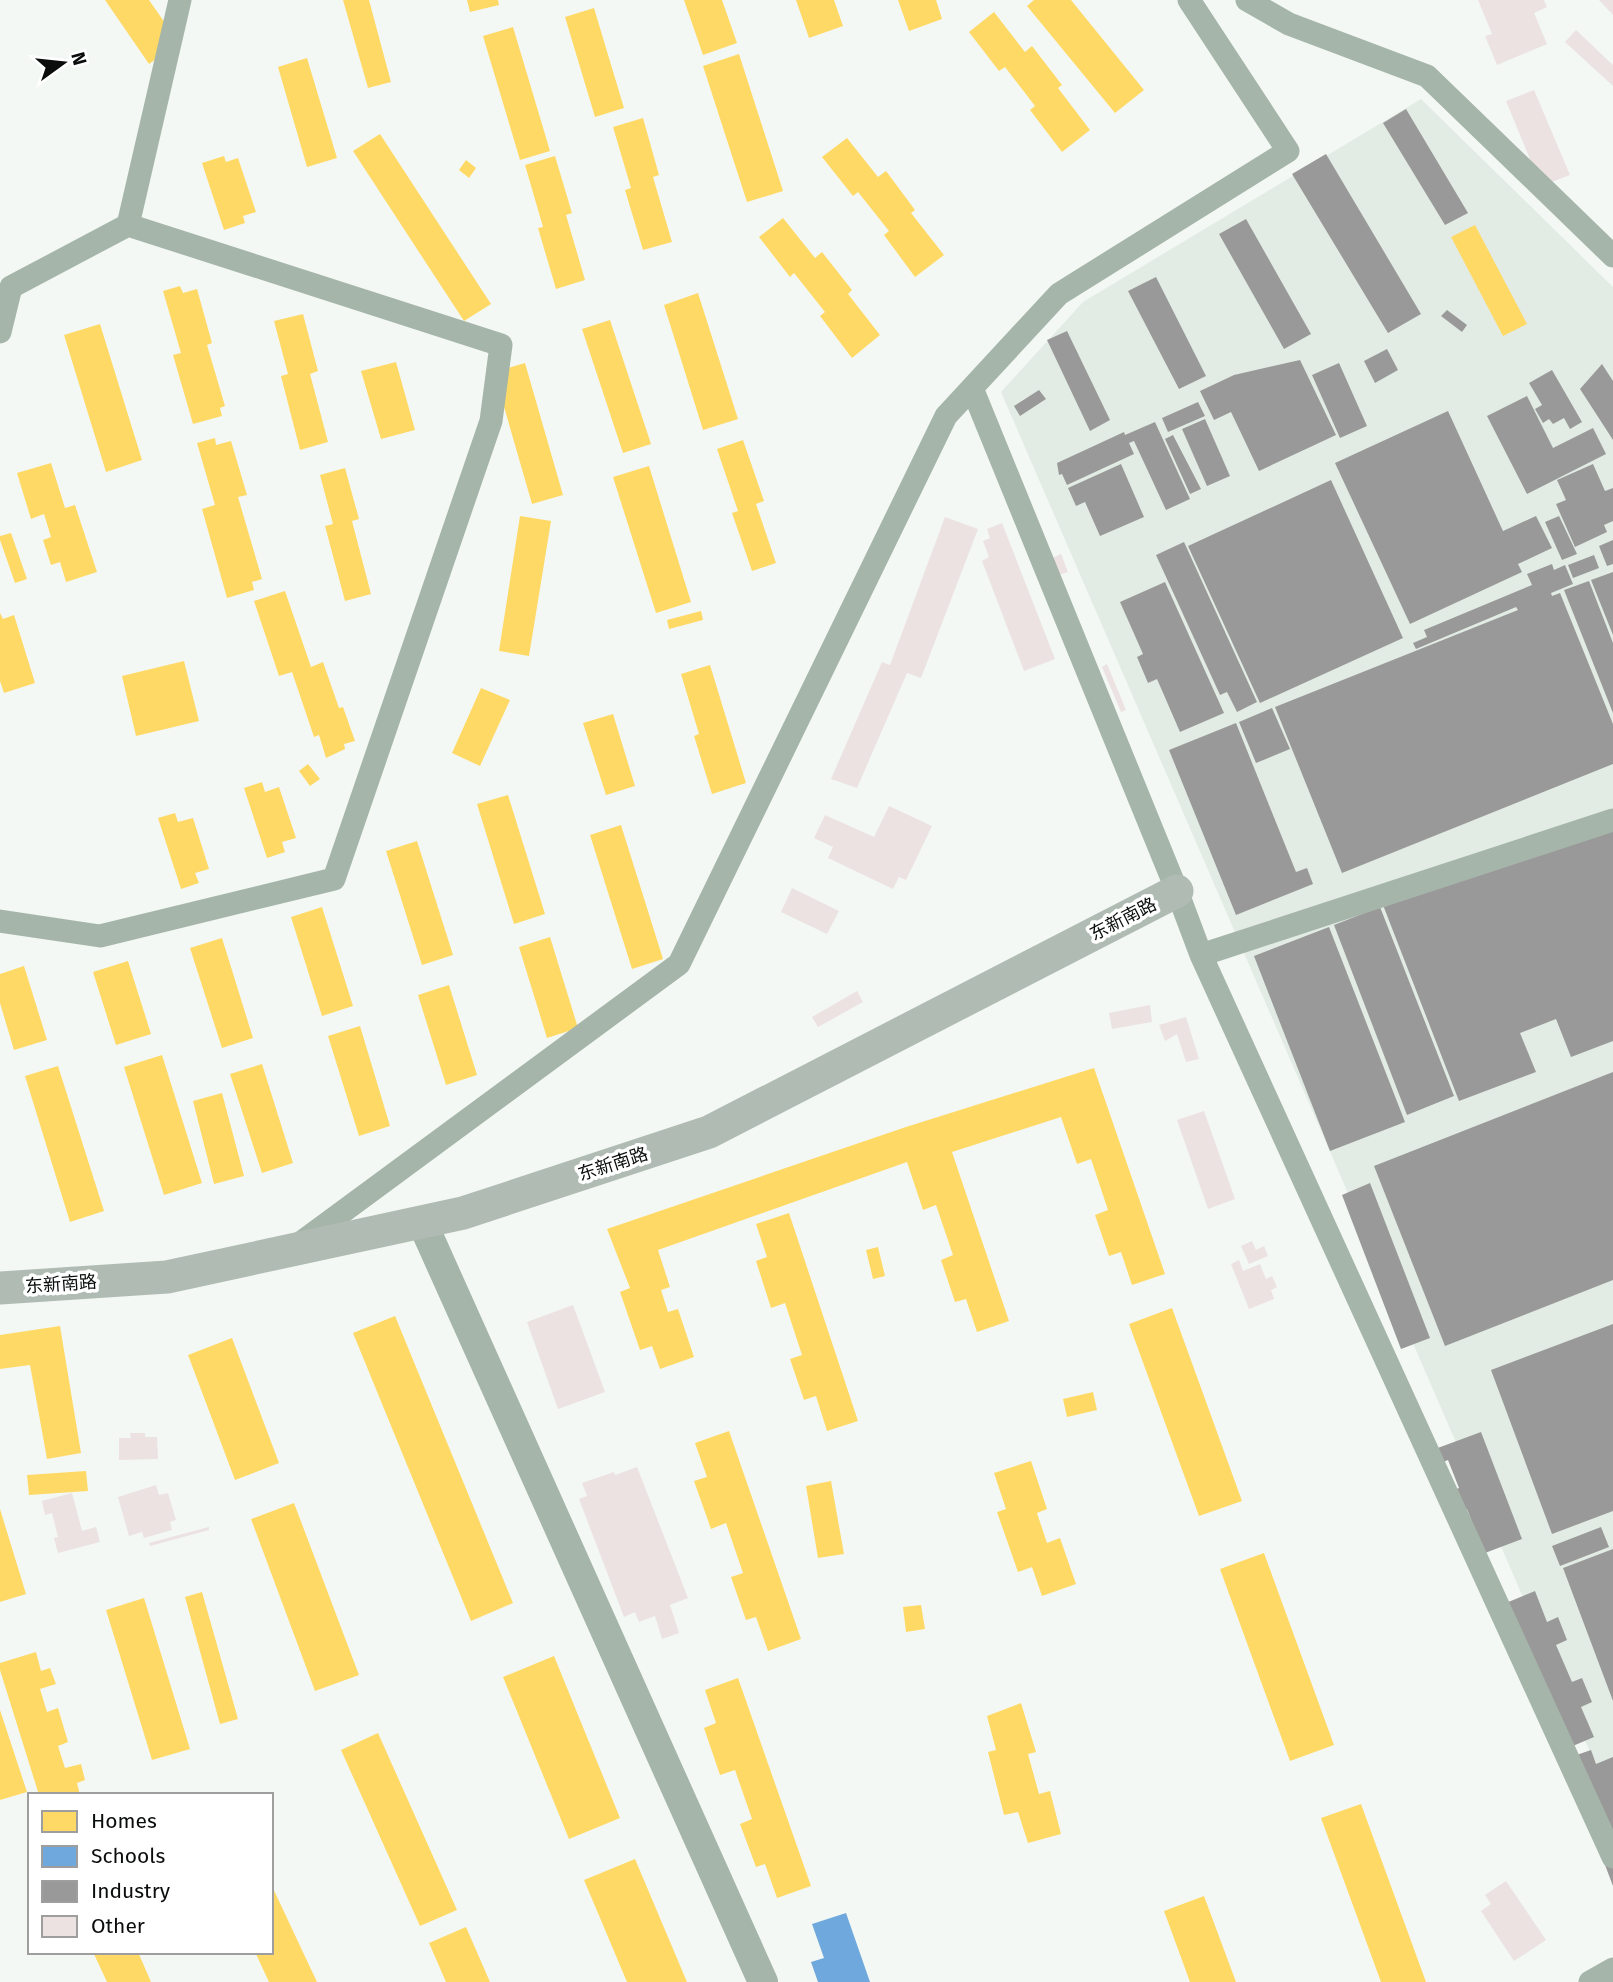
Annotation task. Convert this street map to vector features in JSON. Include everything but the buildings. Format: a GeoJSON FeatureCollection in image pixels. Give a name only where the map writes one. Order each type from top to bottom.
{"type":"FeatureCollection","features":[{"type":"Feature","properties":{"kind":"main road","name":"东新南路"},"geometry":{"type":"LineString","coordinates":[[0,1288],[167,1277],[463,1213],[709,1132],[1177,891]]}},
{"type":"Feature","properties":{"kind":"street"},"geometry":{"type":"LineString","coordinates":[[128,225],[180,0]]}},
{"type":"Feature","properties":{"kind":"street"},"geometry":{"type":"LineString","coordinates":[[292,1250],[679,964],[946,416],[1059,293],[1288,151],[1189,0]]}},
{"type":"Feature","properties":{"kind":"street"},"geometry":{"type":"LineString","coordinates":[[1247,0],[1289,24],[1427,76],[1613,256]]}},
{"type":"Feature","properties":{"kind":"street"},"geometry":{"type":"LineString","coordinates":[[0,332],[11,287],[128,225],[501,345],[491,421],[334,879],[100,936],[0,921]]}},
{"type":"Feature","properties":{"kind":"street"},"geometry":{"type":"LineString","coordinates":[[972,388],[1201,955],[1613,1857]]}},
{"type":"Feature","properties":{"kind":"street"},"geometry":{"type":"LineString","coordinates":[[1201,955],[1613,820]]}},
{"type":"Feature","properties":{"kind":"street"},"geometry":{"type":"LineString","coordinates":[[422,1222],[763,1982]]}},
{"type":"Feature","properties":{"kind":"street"},"geometry":{"type":"LineString","coordinates":[[1590,1982],[1613,1969]]}},
{"type":"Feature","properties":{"kind":"shaded area"},"geometry":{"type":"Polygon","coordinates":[[[1421,99],[1613,287],[1613,1805],[1001,392],[1083,302],[1421,99]]]}}]}
